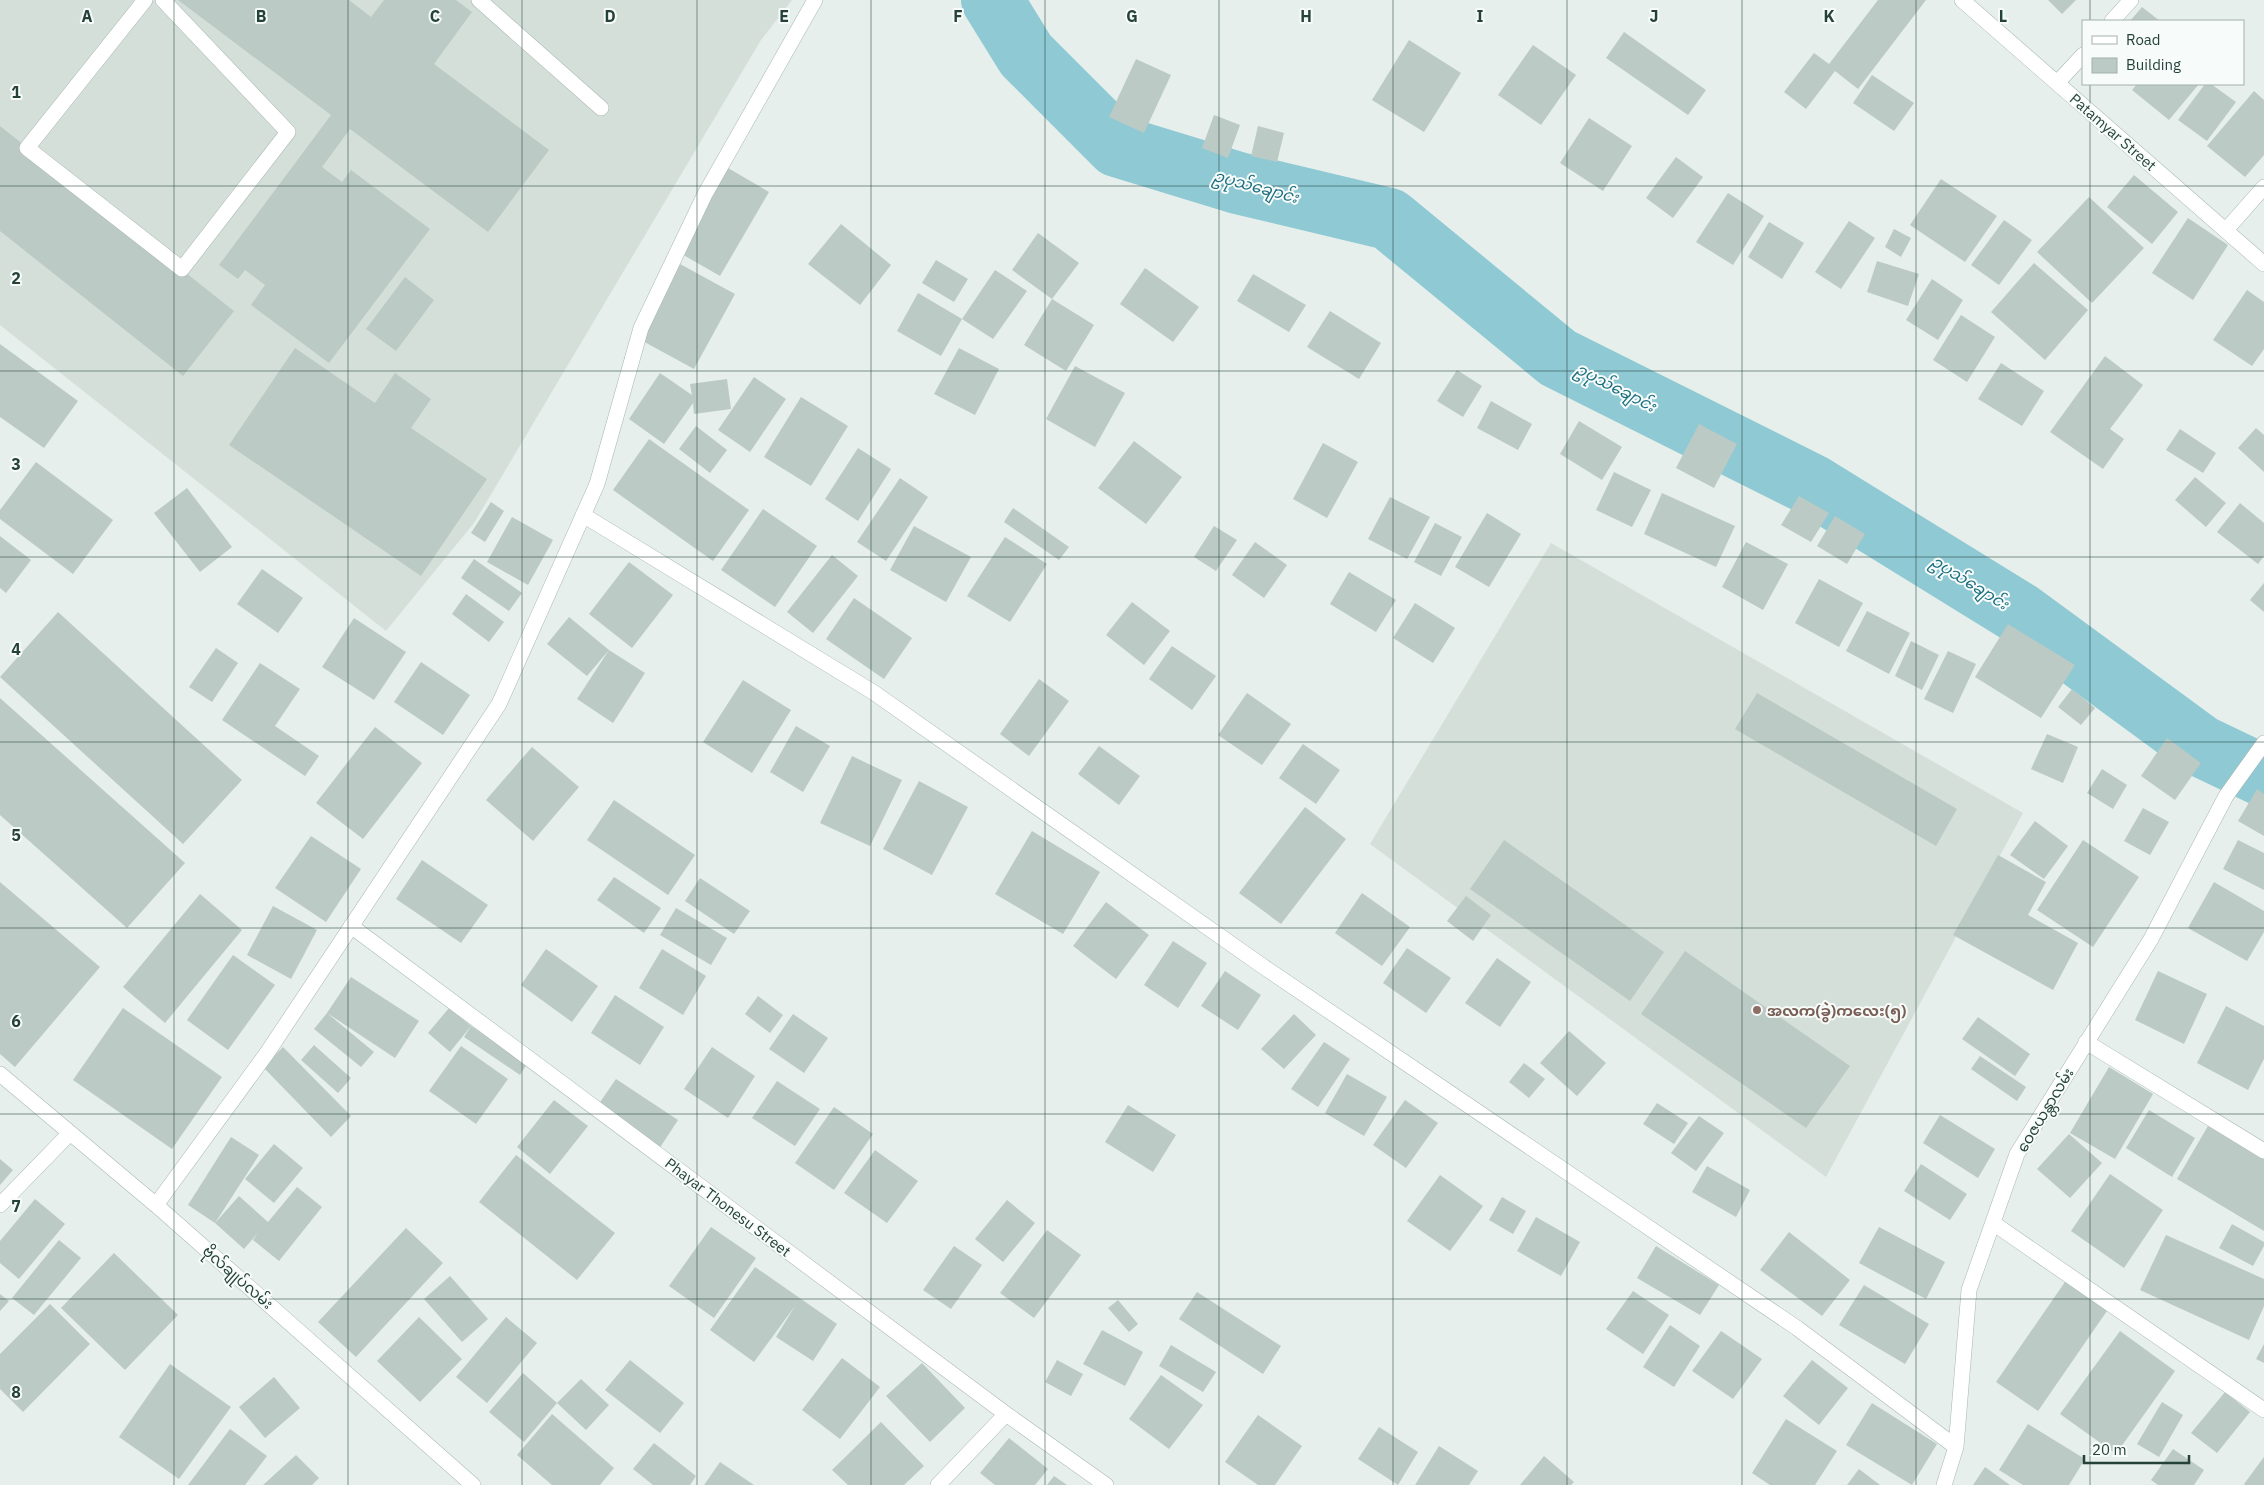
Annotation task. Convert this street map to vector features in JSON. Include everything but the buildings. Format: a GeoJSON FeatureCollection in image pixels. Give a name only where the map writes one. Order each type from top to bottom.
{"type":"FeatureCollection","features":[{"type":"Feature","properties":{"kind":"street"},"geometry":{"type":"LineString","coordinates":[[145,0],[27,148],[182,269],[288,132],[163,0]]}},
{"type":"Feature","properties":{"kind":"street"},"geometry":{"type":"LineString","coordinates":[[479,0],[601,108]]}},
{"type":"Feature","properties":{"kind":"street"},"geometry":{"type":"LineString","coordinates":[[156,1205],[267,1053],[499,704],[597,484],[641,328],[704,194],[815,0]]}},
{"type":"Feature","properties":{"kind":"street","name":"Patamyar Street"},"geometry":{"type":"LineString","coordinates":[[1962,0],[2264,264]]}},
{"type":"Feature","properties":{"kind":"street"},"geometry":{"type":"LineString","coordinates":[[2113,20],[2131,0]]}},
{"type":"Feature","properties":{"kind":"street"},"geometry":{"type":"LineString","coordinates":[[2058,83],[2082,56]]}},
{"type":"Feature","properties":{"kind":"street"},"geometry":{"type":"LineString","coordinates":[[2226,230],[2264,186]]}},
{"type":"Feature","properties":{"kind":"street"},"geometry":{"type":"LineString","coordinates":[[583,516],[873,692],[1269,970],[1797,1328],[1956,1447]]}},
{"type":"Feature","properties":{"kind":"street","name":"ဝေဇယန္တာလမ်း"},"geometry":{"type":"LineString","coordinates":[[1944,1485],[1956,1447],[1969,1290],[2017,1154],[2151,939],[2226,796],[2264,743]]}},
{"type":"Feature","properties":{"kind":"street","name":"Phayar Thonesu Street"},"geometry":{"type":"LineString","coordinates":[[351,926],[1006,1414],[1106,1485]]}},
{"type":"Feature","properties":{"kind":"street"},"geometry":{"type":"LineString","coordinates":[[2086,1042],[2264,1151]]}},
{"type":"Feature","properties":{"kind":"street","name":"ဗိုလ်ချုပ်လမ်း"},"geometry":{"type":"LineString","coordinates":[[0,1074],[156,1205],[473,1485]]}},
{"type":"Feature","properties":{"kind":"street"},"geometry":{"type":"LineString","coordinates":[[0,1205],[70,1133]]}},
{"type":"Feature","properties":{"kind":"street"},"geometry":{"type":"LineString","coordinates":[[1992,1223],[2264,1410]]}},
{"type":"Feature","properties":{"kind":"street"},"geometry":{"type":"LineString","coordinates":[[938,1485],[1006,1414]]}},
{"type":"Feature","properties":{"kind":"shaded area"},"geometry":{"type":"Polygon","coordinates":[[[0,0],[792,0],[761,40],[474,523],[386,631],[0,325],[0,0]]]}},
{"type":"Feature","properties":{"kind":"shaded area","name":"အလက(ခွဲ)ကလေး(၅)"},"geometry":{"type":"Polygon","coordinates":[[[1551,543],[2023,813],[1826,1177],[1370,844],[1551,543]]]}},
{"type":"Feature","properties":{"kind":"waterway","name":"ဥပုသ်ချောင်း"},"geometry":{"type":"LineString","coordinates":[[992,0],[1026,55],[1117,146],[1238,183],[1389,219],[1558,358],[1812,485],[2021,614],[2201,746],[2264,776]]}},
{"type":"Feature","properties":{"kind":"place","name":"အလက(ခွဲ)ကလေး(၅)"},"geometry":{"type":"Point","coordinates":[1757,1010]}}]}
